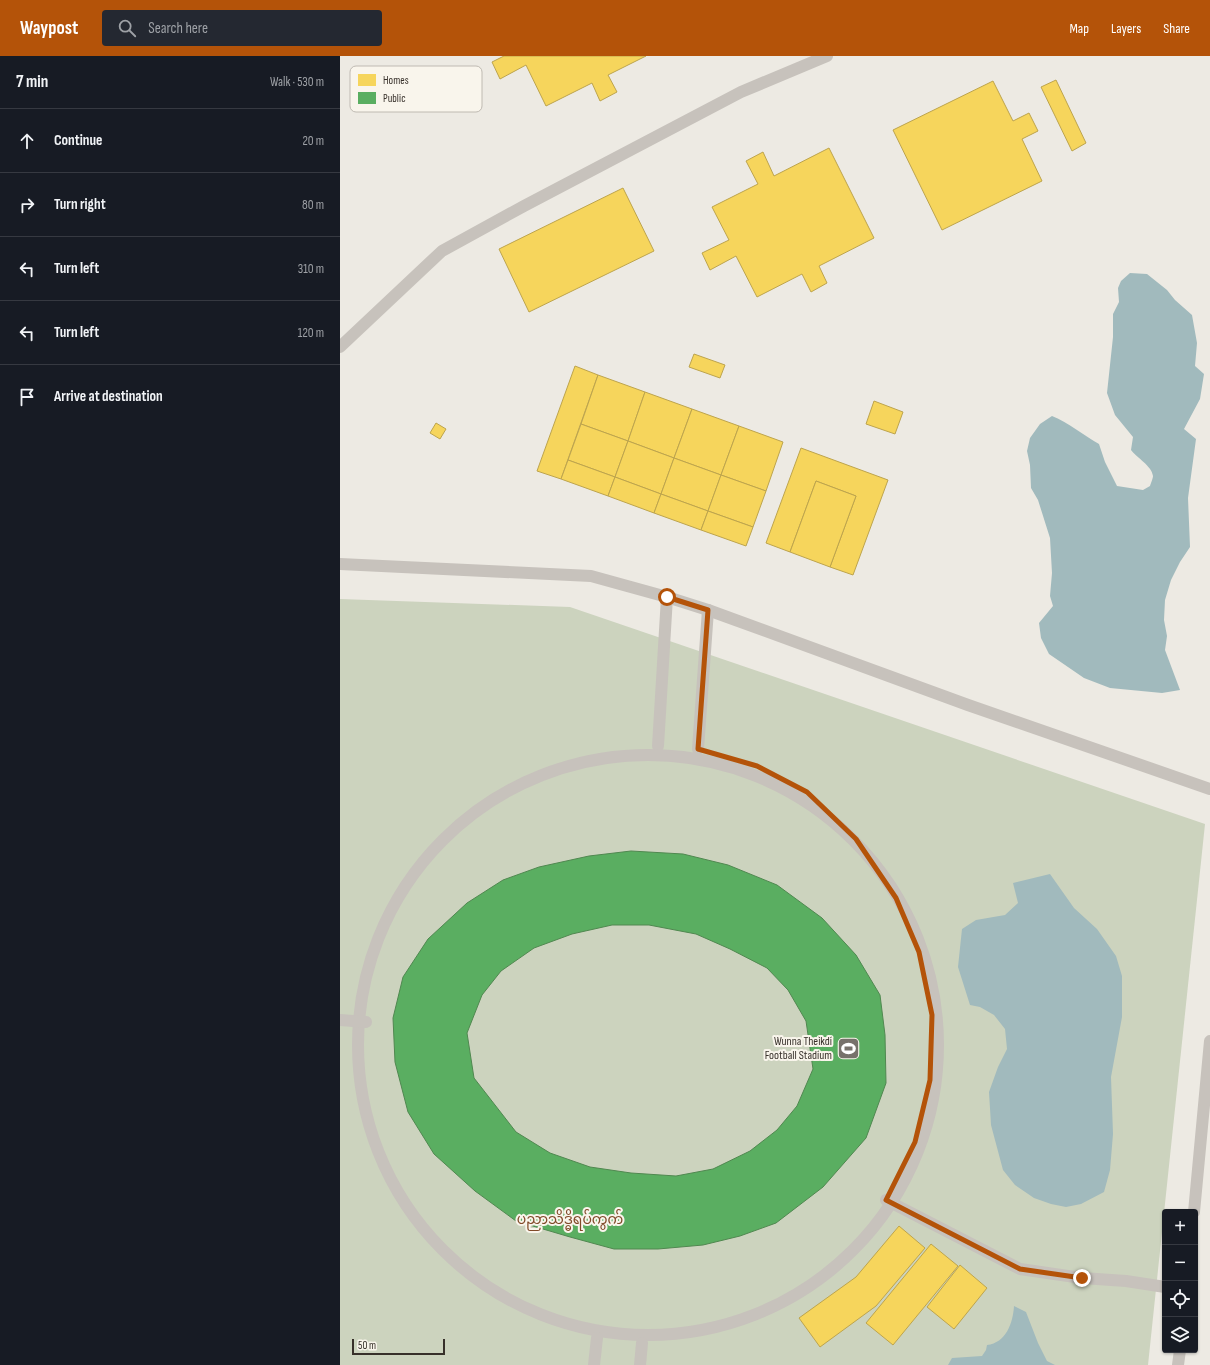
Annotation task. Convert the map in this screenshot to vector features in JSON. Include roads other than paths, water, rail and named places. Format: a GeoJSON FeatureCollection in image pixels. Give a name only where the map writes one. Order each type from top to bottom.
{"type":"FeatureCollection","features":[{"type":"Feature","properties":{"kind":"street"},"geometry":{"type":"LineString","coordinates":[[340,347],[442,251],[524,206],[741,92],[827,56]]}},
{"type":"Feature","properties":{"kind":"street"},"geometry":{"type":"LineString","coordinates":[[340,564],[591,576],[708,610],[968,705],[1210,789]]}},
{"type":"Feature","properties":{"kind":"street"},"geometry":{"type":"LineString","coordinates":[[658,746],[667,597]]}},
{"type":"Feature","properties":{"kind":"street"},"geometry":{"type":"LineString","coordinates":[[698,749],[708,610]]}},
{"type":"Feature","properties":{"kind":"street"},"geometry":{"type":"LineString","coordinates":[[658,746],[698,749],[757,766],[807,792],[856,839],[896,898],[919,952],[932,1015],[930,1080],[915,1142],[886,1200],[860,1241],[816,1283],[776,1310],[714,1333],[642,1343],[597,1338],[539,1322],[466,1279],[416,1225],[386,1169],[367,1095],[366,1022],[377,961],[402,902],[440,846],[505,790],[568,759],[618,750],[658,746]]}},
{"type":"Feature","properties":{"kind":"street"},"geometry":{"type":"LineString","coordinates":[[340,1020],[366,1022]]}},
{"type":"Feature","properties":{"kind":"street"},"geometry":{"type":"LineString","coordinates":[[1194,1209],[1210,1041]]}},
{"type":"Feature","properties":{"kind":"street"},"geometry":{"type":"LineString","coordinates":[[886,1200],[1020,1269],[1082,1278],[1126,1281],[1162,1287]]}},
{"type":"Feature","properties":{"kind":"street"},"geometry":{"type":"LineString","coordinates":[[594,1365],[597,1338]]}},
{"type":"Feature","properties":{"kind":"street"},"geometry":{"type":"LineString","coordinates":[[640,1365],[642,1343]]}},
{"type":"Feature","properties":{"kind":"street"},"geometry":{"type":"LineString","coordinates":[[1178,1365],[1180,1353]]}},
{"type":"Feature","properties":{"kind":"water"},"geometry":{"type":"Polygon","coordinates":[[[1130,273],[1147,274],[1167,290],[1175,300],[1192,315],[1197,343],[1195,366],[1204,374],[1200,399],[1184,429],[1196,439],[1188,498],[1190,547],[1171,580],[1165,600],[1164,620],[1167,636],[1165,650],[1180,690],[1162,693],[1110,688],[1084,678],[1049,654],[1041,638],[1039,623],[1053,606],[1050,596],[1052,573],[1050,538],[1038,500],[1031,488],[1030,465],[1027,451],[1030,438],[1040,424],[1052,416],[1099,444],[1105,462],[1117,486],[1143,490],[1150,486],[1153,478],[1152,472],[1147,465],[1131,450],[1133,437],[1115,415],[1107,393],[1113,337],[1113,314],[1119,302],[1118,288],[1121,281],[1130,273]]]}},
{"type":"Feature","properties":{"kind":"water"},"geometry":{"type":"Polygon","coordinates":[[[1050,874],[1074,908],[1097,929],[1116,956],[1122,976],[1122,1017],[1111,1077],[1113,1134],[1110,1170],[1104,1192],[1081,1204],[1066,1207],[1034,1198],[1015,1185],[1003,1170],[991,1125],[989,1092],[998,1067],[1007,1049],[1005,1029],[994,1015],[980,1007],[970,1005],[958,967],[962,929],[976,920],[1005,915],[1018,903],[1013,883],[1050,874]]]}},
{"type":"Feature","properties":{"kind":"water"},"geometry":{"type":"Polygon","coordinates":[[[1014,1306],[1026,1312],[1047,1361],[1055,1365],[948,1365],[952,1358],[982,1356],[987,1345],[994,1343],[1004,1336],[1012,1319],[1014,1306]]]}},
{"type":"Feature","properties":{"kind":"place","name":"Wunna Theikdi Football Stadium"},"geometry":{"type":"Point","coordinates":[848,1048]}},
{"type":"Feature","properties":{"kind":"district","name":"ပညာသိဒ္ဓိရပ်ကွက်"},"geometry":{"type":"Point","coordinates":[570,1219]}}]}
